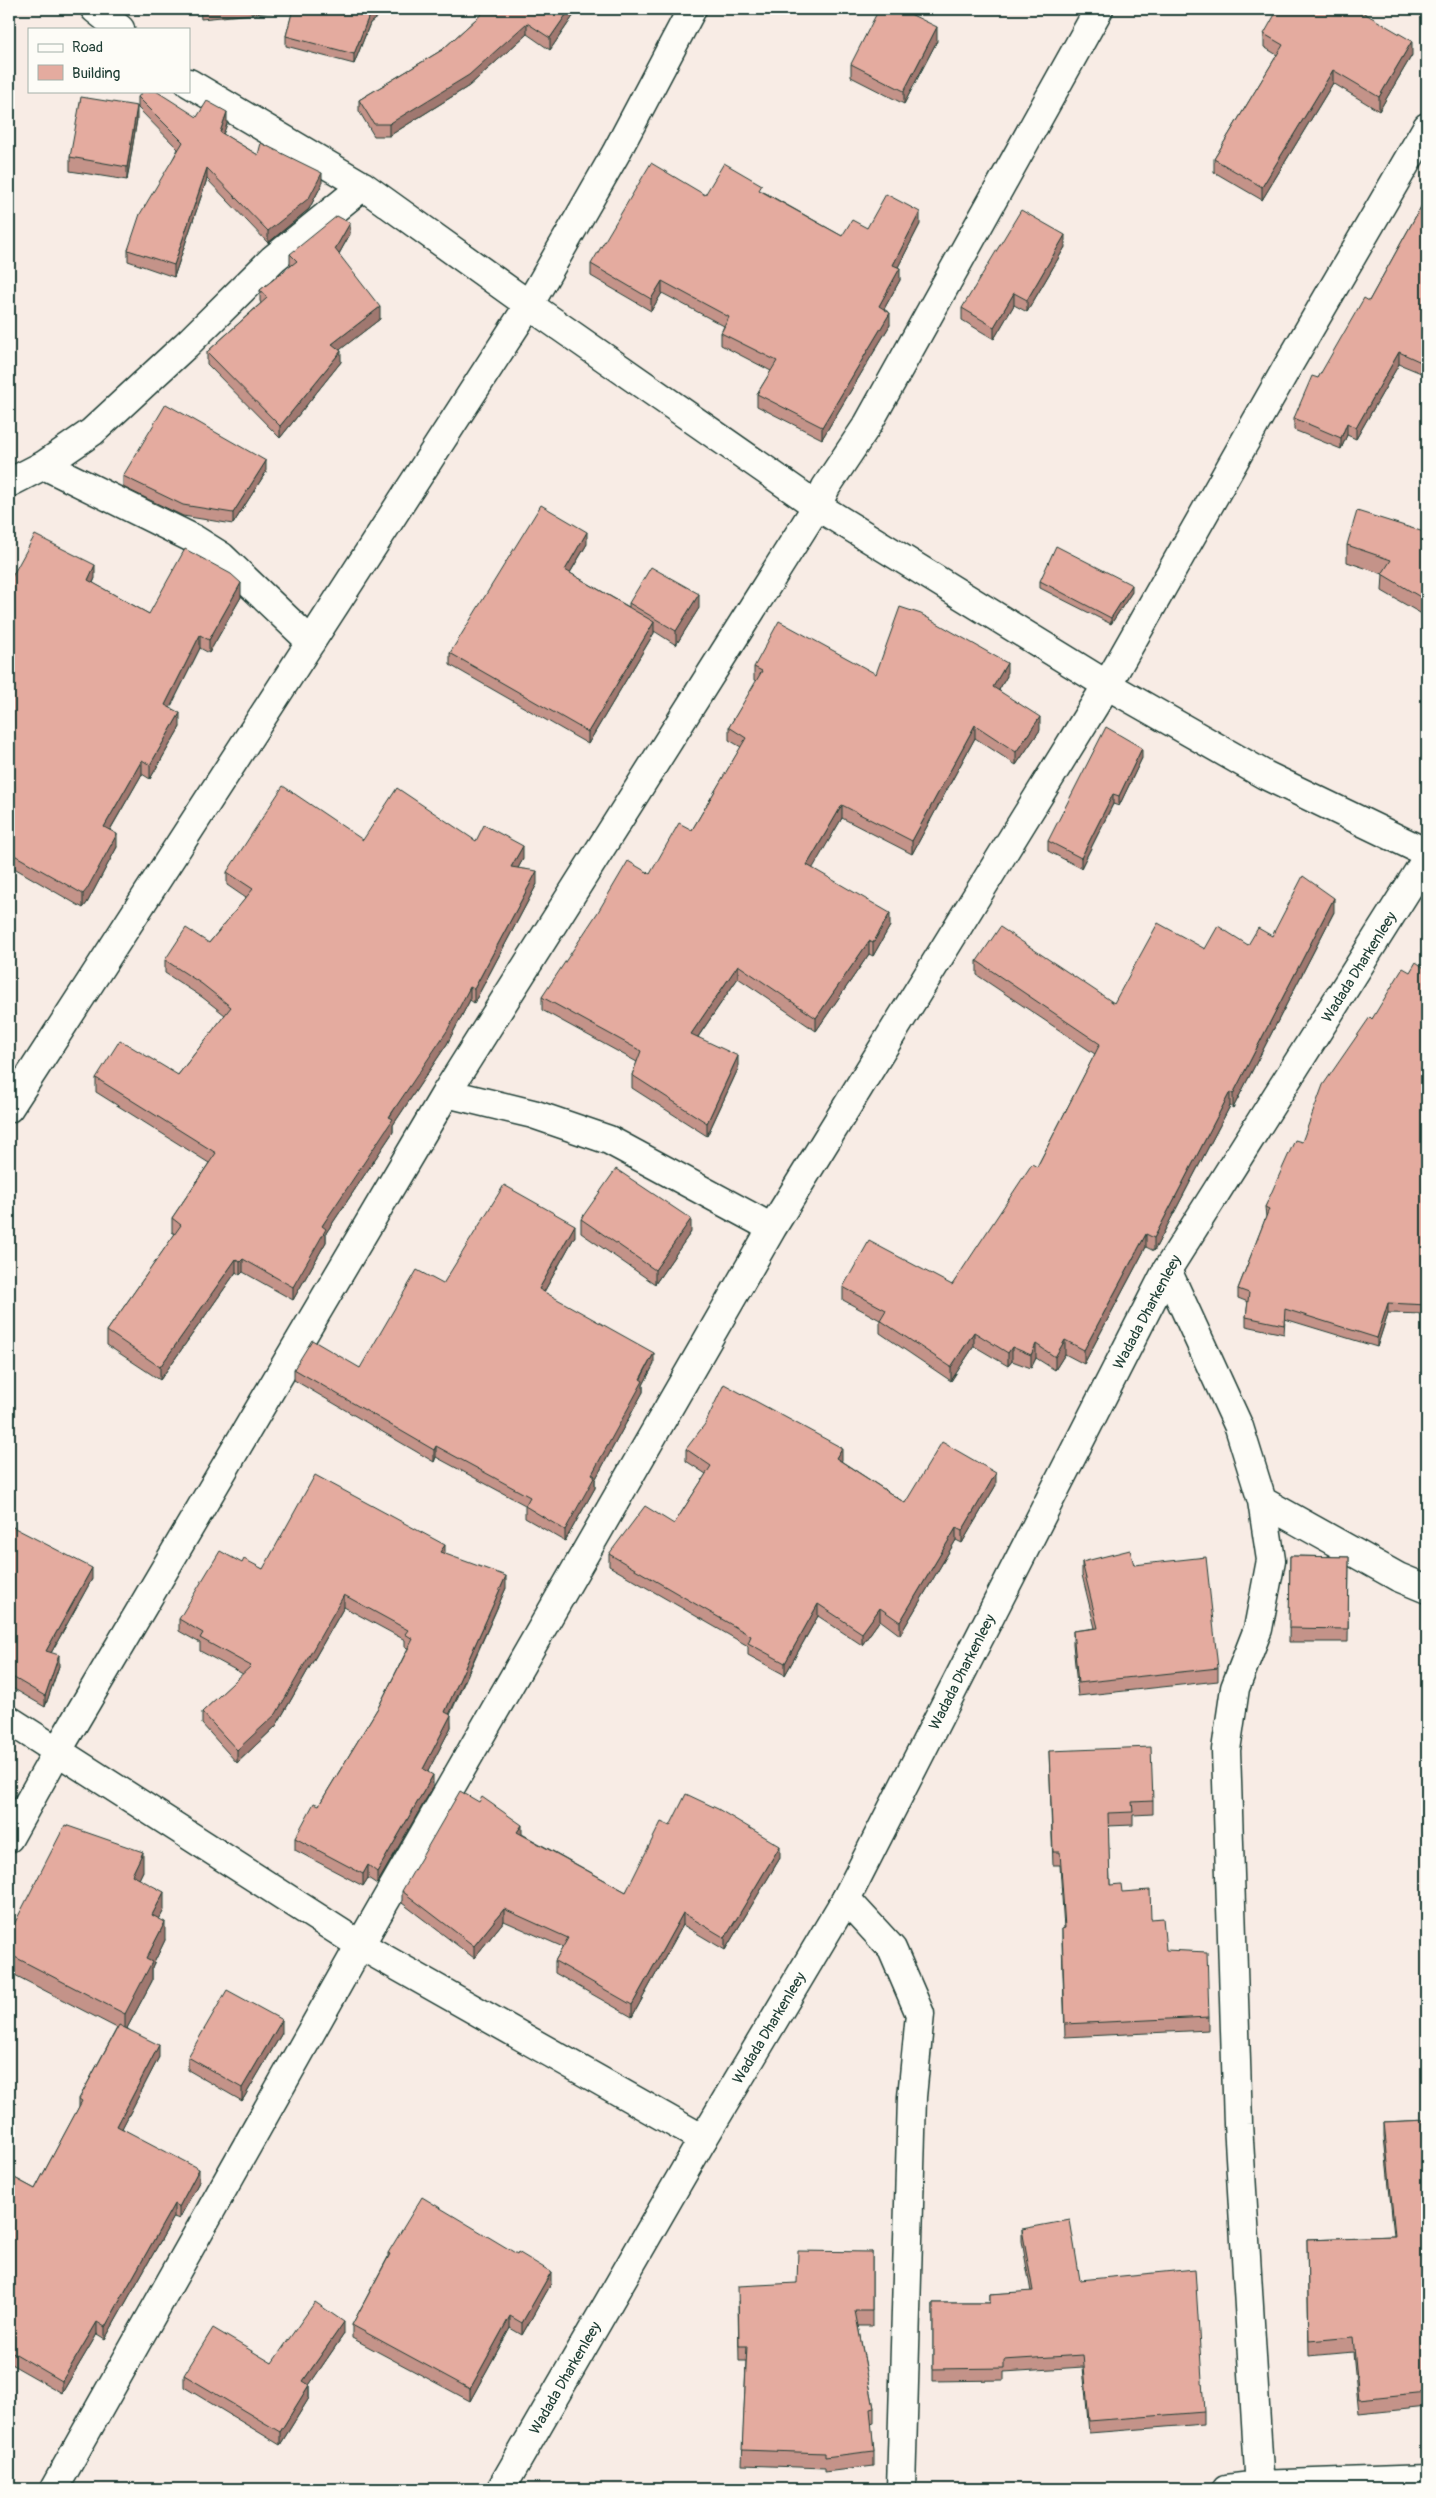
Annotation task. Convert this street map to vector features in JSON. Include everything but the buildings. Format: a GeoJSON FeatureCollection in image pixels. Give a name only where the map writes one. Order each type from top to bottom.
{"type":"FeatureCollection","features":[{"type":"Feature","properties":{"kind":"street"},"geometry":{"type":"LineString","coordinates":[[95,9],[119,28]]}},
{"type":"Feature","properties":{"kind":"street"},"geometry":{"type":"LineString","coordinates":[[9,1108],[529,305],[616,153],[692,9]]}},
{"type":"Feature","properties":{"kind":"street"},"geometry":{"type":"LineString","coordinates":[[9,1838],[58,1750],[446,1093],[817,506],[826,487],[868,424],[1099,9]]}},
{"type":"Feature","properties":{"kind":"street"},"geometry":{"type":"LineString","coordinates":[[190,84],[363,186],[529,305],[817,506],[1107,685],[1265,775],[1427,852]]}},
{"type":"Feature","properties":{"kind":"street"},"geometry":{"type":"LineString","coordinates":[[54,2489],[360,1945],[772,1228],[1107,685],[1285,371],[1427,127]]}},
{"type":"Feature","properties":{"kind":"street"},"geometry":{"type":"LineString","coordinates":[[9,483],[44,466],[92,432],[186,345],[273,259],[363,186]]}},
{"type":"Feature","properties":{"kind":"street"},"geometry":{"type":"LineString","coordinates":[[44,466],[194,539],[221,556],[311,642]]}},
{"type":"Feature","properties":{"kind":"street","name":"Wadada Dharkenleey"},"geometry":{"type":"LineString","coordinates":[[501,2489],[703,2140],[846,1899],[1167,1270],[1427,858]]}},
{"type":"Feature","properties":{"kind":"street"},"geometry":{"type":"LineString","coordinates":[[446,1093],[533,1114],[609,1140],[772,1228]]}},
{"type":"Feature","properties":{"kind":"street"},"geometry":{"type":"LineString","coordinates":[[1167,1270],[1239,1427],[1262,1501],[1270,1560],[1258,1629],[1235,1688],[1226,1750],[1238,2124],[1259,2487]]}},
{"type":"Feature","properties":{"kind":"street"},"geometry":{"type":"LineString","coordinates":[[1262,1501],[1398,1577],[1427,1589]]}},
{"type":"Feature","properties":{"kind":"street"},"geometry":{"type":"LineString","coordinates":[[9,1720],[360,1945],[703,2140]]}},
{"type":"Feature","properties":{"kind":"street"},"geometry":{"type":"LineString","coordinates":[[846,1899],[892,1949],[920,2014],[912,2097],[901,2489]]}},
{"type":"Feature","properties":{"kind":"street"},"geometry":{"type":"LineString","coordinates":[[1226,2489],[1427,2478]]}}]}
